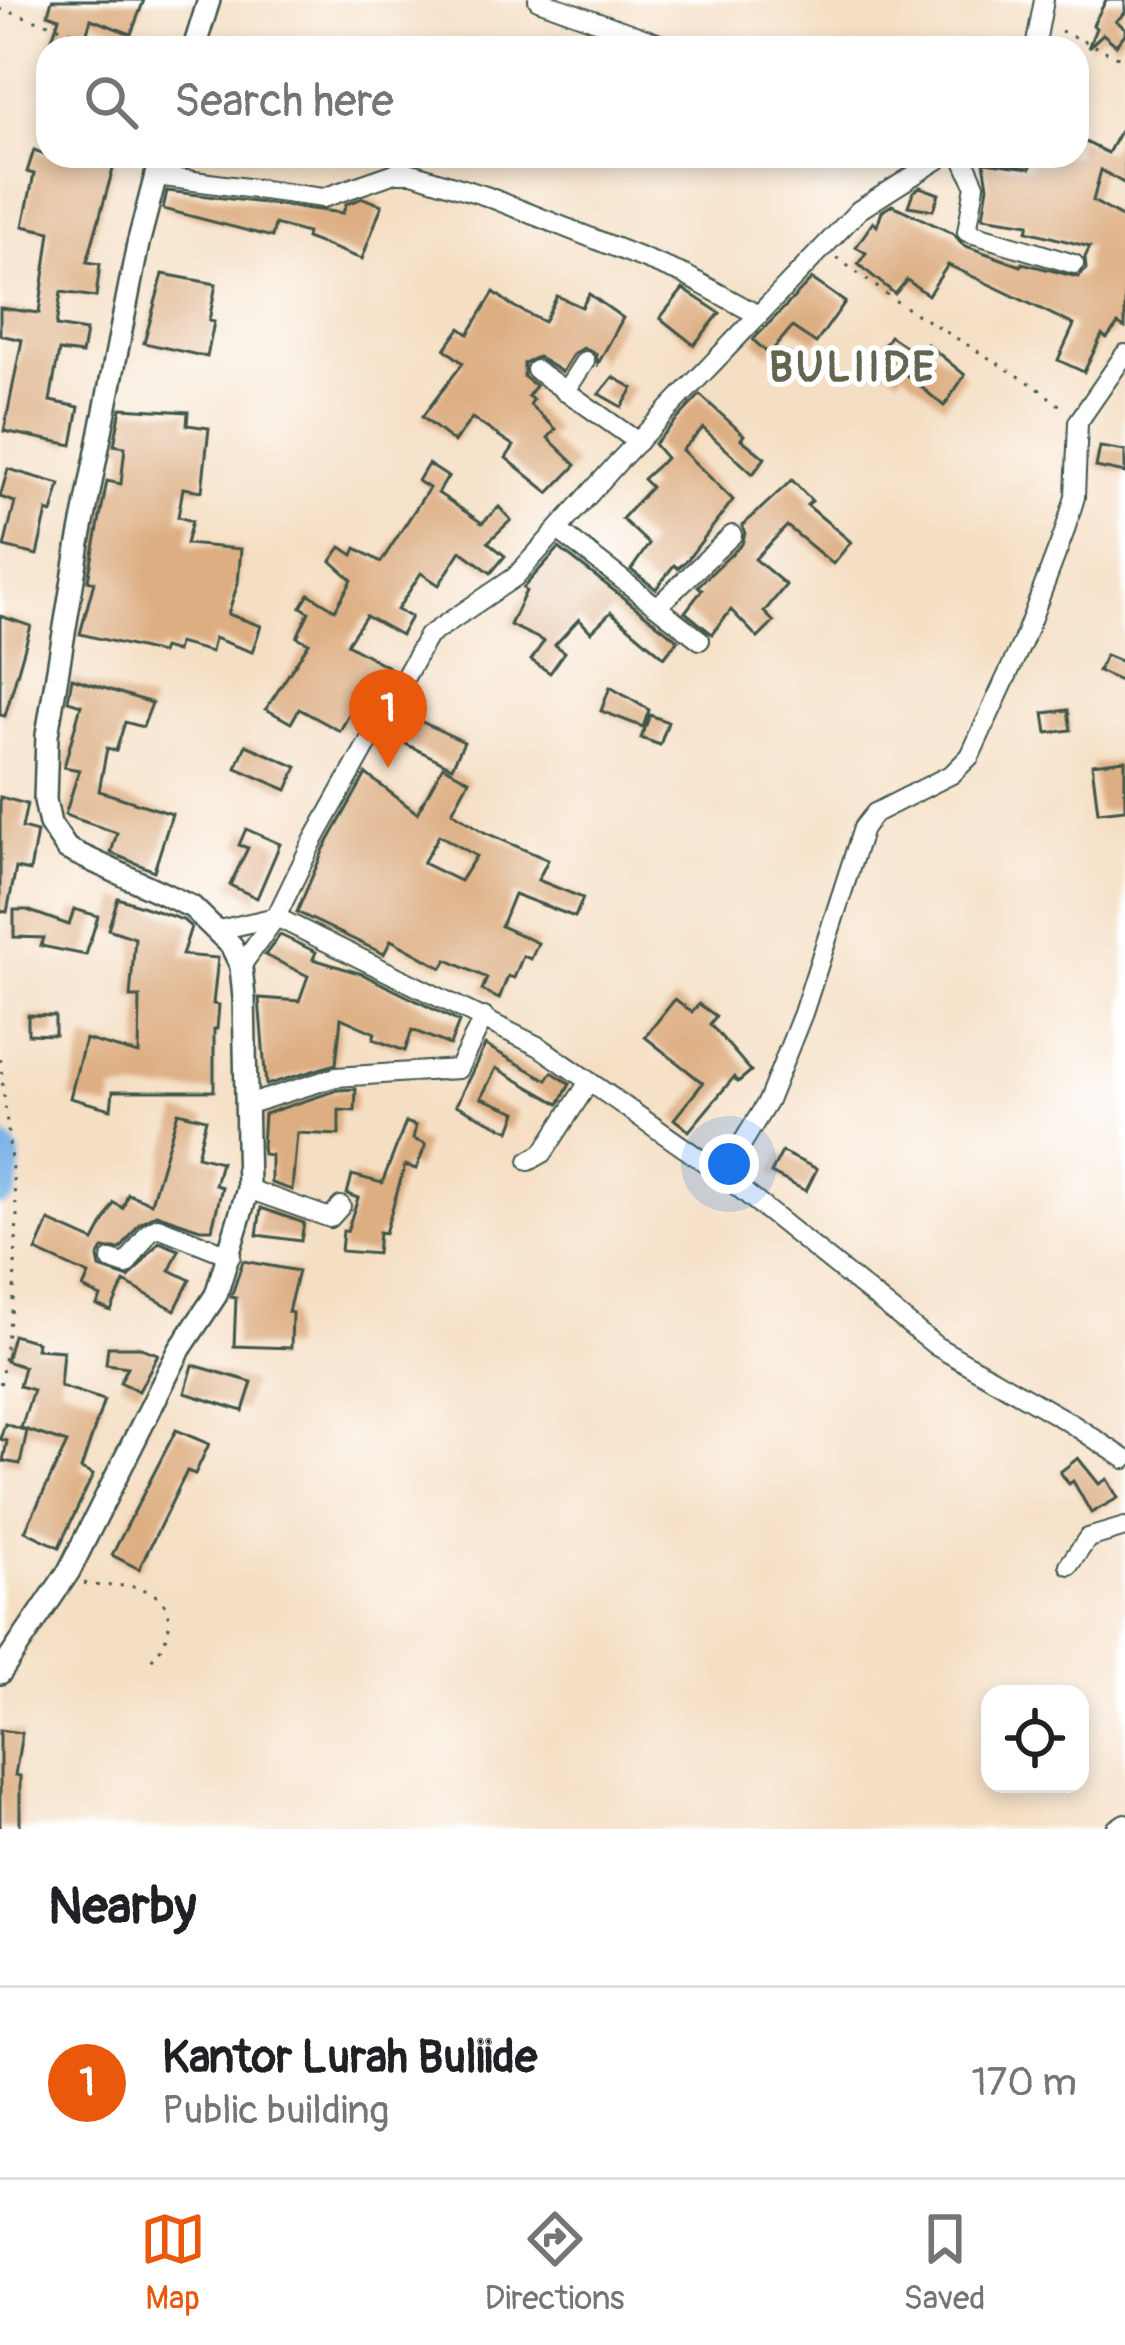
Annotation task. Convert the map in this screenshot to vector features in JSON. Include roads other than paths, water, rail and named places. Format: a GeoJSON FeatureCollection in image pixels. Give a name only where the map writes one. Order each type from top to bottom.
{"type":"FeatureCollection","features":[{"type":"Feature","properties":{"kind":"street"},"geometry":{"type":"LineString","coordinates":[[198,36],[209,0]]}},
{"type":"Feature","properties":{"kind":"street"},"geometry":{"type":"LineString","coordinates":[[538,0],[638,36]]}},
{"type":"Feature","properties":{"kind":"street"},"geometry":{"type":"LineString","coordinates":[[1038,36],[1044,0]]}},
{"type":"Feature","properties":{"kind":"street"},"geometry":{"type":"LineString","coordinates":[[0,1672],[69,1571],[181,1349],[216,1295],[248,1189],[249,1104],[241,966],[219,930],[192,907],[67,849],[50,824],[45,800],[52,696],[79,543],[158,168]]}},
{"type":"Feature","properties":{"kind":"street"},"geometry":{"type":"LineString","coordinates":[[168,168],[323,198],[395,173],[412,173],[486,196],[685,275],[758,315]]}},
{"type":"Feature","properties":{"kind":"street"},"geometry":{"type":"LineString","coordinates":[[241,966],[276,917],[422,643],[458,612],[515,577],[822,247],[875,197],[924,168]]}},
{"type":"Feature","properties":{"kind":"street"},"geometry":{"type":"LineString","coordinates":[[967,168],[975,185],[967,232],[1074,264]]}},
{"type":"Feature","properties":{"kind":"street"},"geometry":{"type":"LineString","coordinates":[[723,1175],[768,1101],[810,993],[862,828],[875,813],[952,774],[970,756],[988,723],[1070,515],[1078,422],[1125,354]]}},
{"type":"Feature","properties":{"kind":"street"},"geometry":{"type":"LineString","coordinates":[[565,392],[585,361]]}},
{"type":"Feature","properties":{"kind":"street"},"geometry":{"type":"LineString","coordinates":[[536,370],[638,442]]}},
{"type":"Feature","properties":{"kind":"street"},"geometry":{"type":"LineString","coordinates":[[558,530],[700,640]]}},
{"type":"Feature","properties":{"kind":"street"},"geometry":{"type":"LineString","coordinates":[[659,605],[732,535]]}},
{"type":"Feature","properties":{"kind":"street"},"geometry":{"type":"LineString","coordinates":[[219,930],[276,917],[541,1047],[723,1175],[935,1346],[1125,1459]]}},
{"type":"Feature","properties":{"kind":"street"},"geometry":{"type":"LineString","coordinates":[[249,1104],[336,1077],[458,1069],[484,1017]]}},
{"type":"Feature","properties":{"kind":"street"},"geometry":{"type":"LineString","coordinates":[[529,1161],[543,1153],[589,1082]]}},
{"type":"Feature","properties":{"kind":"street"},"geometry":{"type":"LineString","coordinates":[[248,1189],[330,1217],[341,1206]]}},
{"type":"Feature","properties":{"kind":"street"},"geometry":{"type":"LineString","coordinates":[[111,1260],[127,1265],[149,1232],[158,1227],[231,1256]]}},
{"type":"Feature","properties":{"kind":"street"},"geometry":{"type":"LineString","coordinates":[[1069,1565],[1094,1534],[1125,1527]]}},
{"type":"Feature","properties":{"kind":"street"},"geometry":{"type":"LineString","coordinates":[[1116,1829],[1125,1823]]}},
{"type":"Feature","properties":{"kind":"waterway"},"geometry":{"type":"LineString","coordinates":[[0,1153],[0,1188]]}},
{"type":"Feature","properties":{"kind":"place","name":"Kantor Lurah Buliide"},"geometry":{"type":"Point","coordinates":[388,768]}},
{"type":"Feature","properties":{"kind":"district","name":"BULIIDE"},"geometry":{"type":"Point","coordinates":[853,366]}}]}
